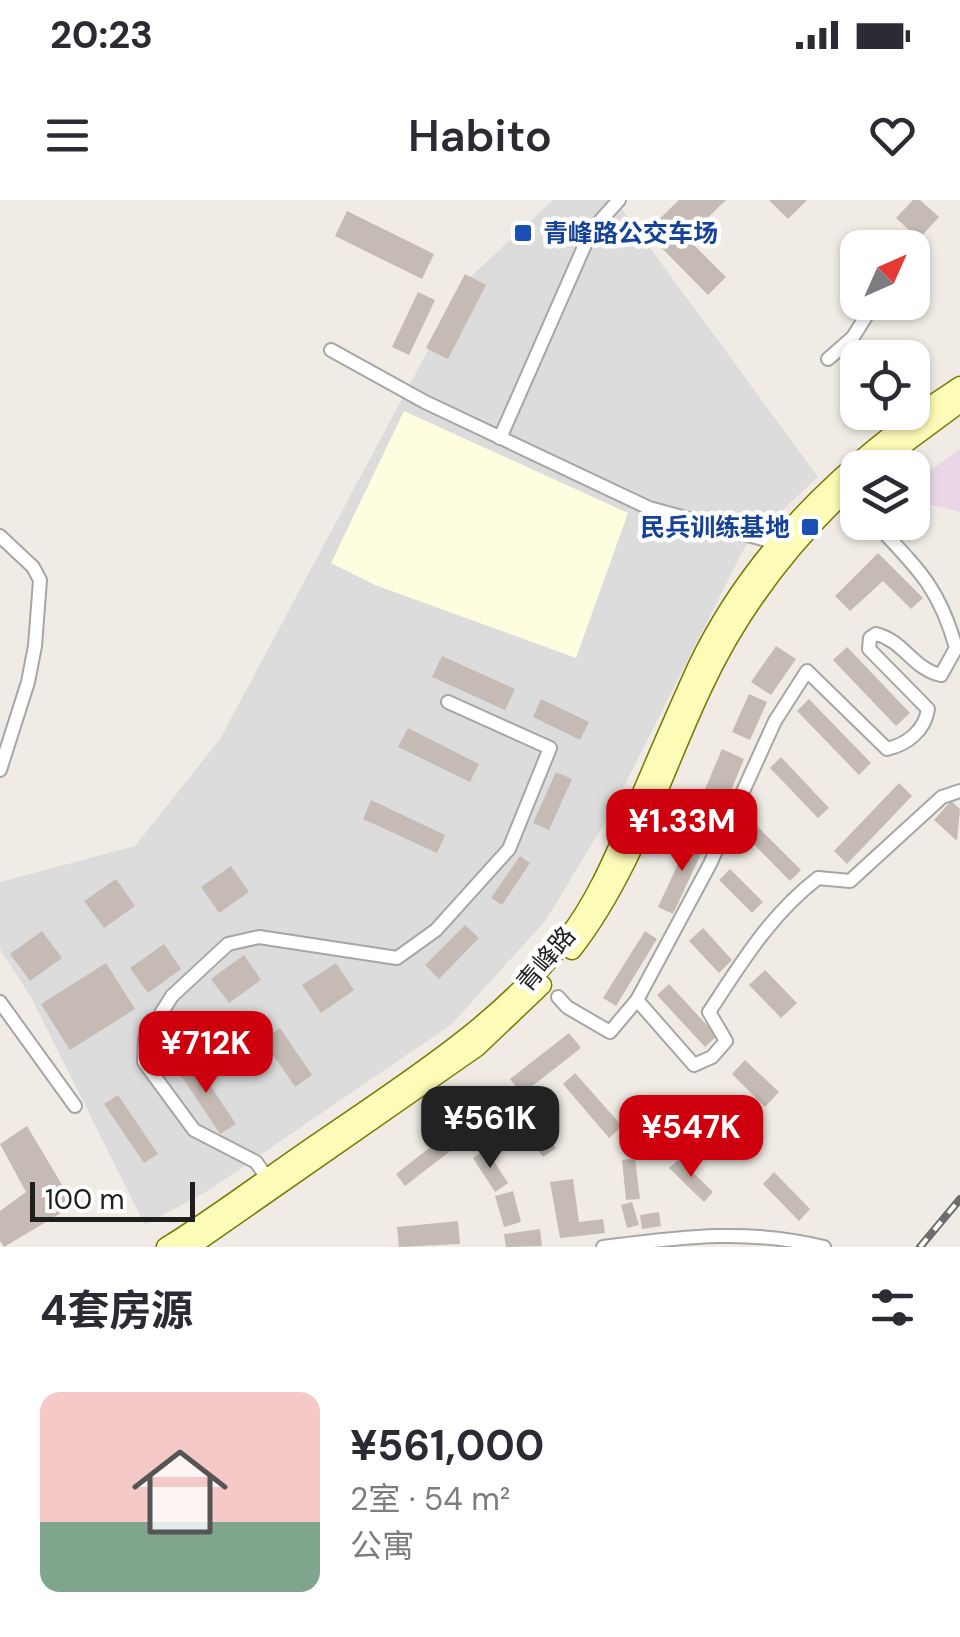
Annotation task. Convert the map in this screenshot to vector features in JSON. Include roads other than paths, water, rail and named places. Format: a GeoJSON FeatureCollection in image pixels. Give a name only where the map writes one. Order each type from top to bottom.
{"type":"FeatureCollection","features":[{"type":"Feature","properties":{"kind":"main road","name":"青峰路"},"geometry":{"type":"LineString","coordinates":[[190,1247],[471,1034],[525,986],[568,936],[603,878],[700,661],[739,595],[851,468],[960,386]]}},
{"type":"Feature","properties":{"kind":"main road"},"geometry":{"type":"LineString","coordinates":[[897,450],[960,404]]}},
{"type":"Feature","properties":{"kind":"main road","name":"青峰路"},"geometry":{"type":"LineString","coordinates":[[784,546],[840,506]]}},
{"type":"Feature","properties":{"kind":"main road","name":"青峰路"},"geometry":{"type":"LineString","coordinates":[[166,1247],[270,1183]]}},
{"type":"Feature","properties":{"kind":"street"},"geometry":{"type":"LineString","coordinates":[[500,438],[591,231],[619,200]]}},
{"type":"Feature","properties":{"kind":"street"},"geometry":{"type":"LineString","coordinates":[[828,359],[864,320]]}},
{"type":"Feature","properties":{"kind":"street"},"geometry":{"type":"LineString","coordinates":[[331,350],[410,394],[649,508],[784,546]]}},
{"type":"Feature","properties":{"kind":"street"},"geometry":{"type":"LineString","coordinates":[[0,536],[40,580],[28,682],[0,770]]}},
{"type":"Feature","properties":{"kind":"street"},"geometry":{"type":"LineString","coordinates":[[558,997],[567,1007],[610,1032],[636,1000],[710,864],[775,721],[807,670],[887,748],[917,734],[928,709],[868,648],[870,638],[876,634],[889,636],[928,673],[941,676],[956,648],[942,606],[893,540]]}},
{"type":"Feature","properties":{"kind":"street"},"geometry":{"type":"LineString","coordinates":[[270,1183],[256,1162],[194,1130],[144,1062],[145,1039],[172,996],[228,944],[259,938],[397,958],[436,930],[509,849],[550,748],[448,702]]}},
{"type":"Feature","properties":{"kind":"street"},"geometry":{"type":"LineString","coordinates":[[636,1000],[694,1065],[712,1057],[726,1041],[710,1012],[753,946],[788,902],[818,878],[850,881],[942,797],[960,791]]}},
{"type":"Feature","properties":{"kind":"street"},"geometry":{"type":"LineString","coordinates":[[0,1002],[74,1106]]}},
{"type":"Feature","properties":{"kind":"street"},"geometry":{"type":"LineString","coordinates":[[603,1247],[736,1234],[786,1238],[824,1247]]}},
{"type":"Feature","properties":{"kind":"railway"},"geometry":{"type":"LineString","coordinates":[[920,1247],[960,1199]]}},
{"type":"Feature","properties":{"kind":"place","name":"青峰路公交车场"},"geometry":{"type":"Point","coordinates":[523,233]}},
{"type":"Feature","properties":{"kind":"place","name":"民兵训练基地"},"geometry":{"type":"Point","coordinates":[810,527]}}]}
